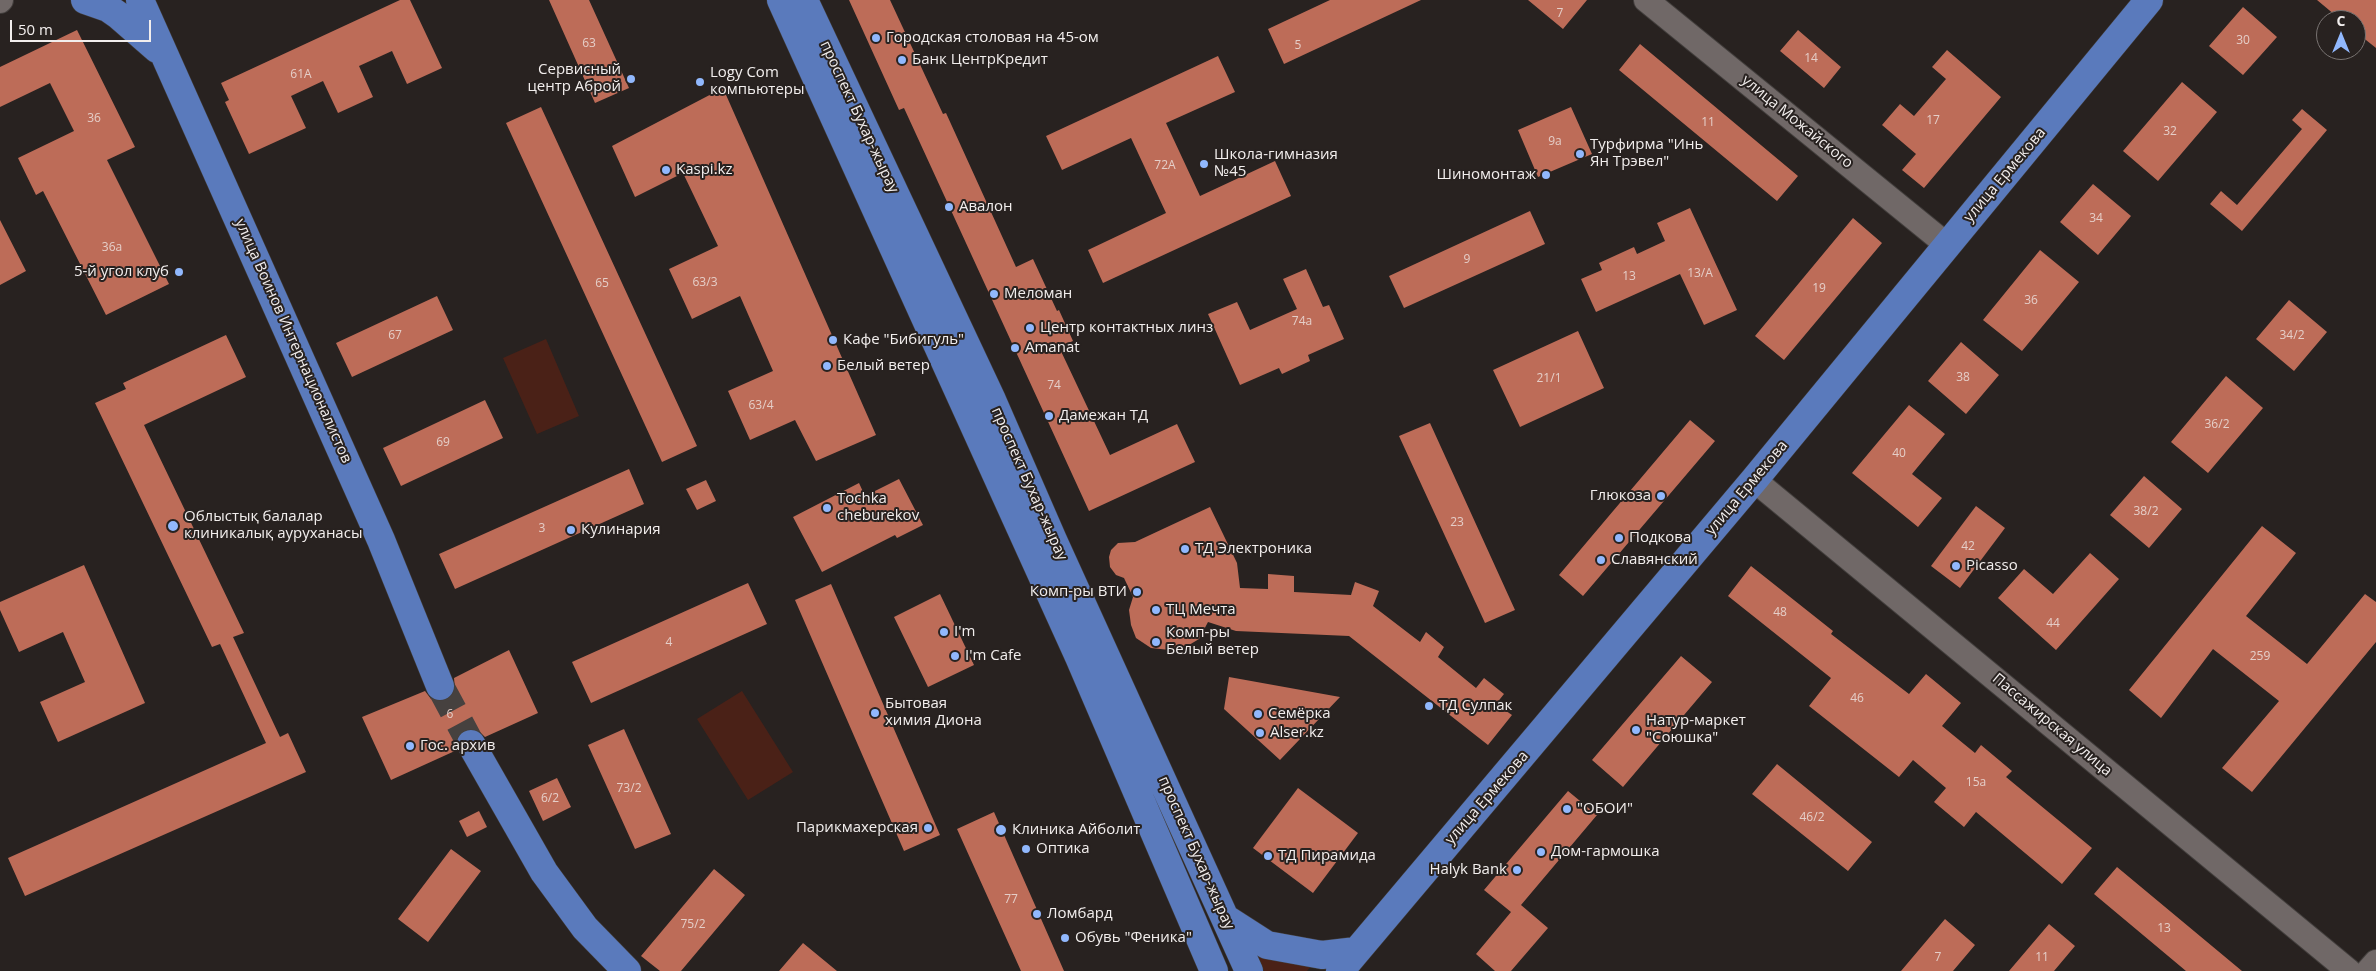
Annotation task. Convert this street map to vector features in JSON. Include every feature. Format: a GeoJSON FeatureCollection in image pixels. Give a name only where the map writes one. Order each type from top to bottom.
{"type":"FeatureCollection","features":[{"type":"Feature","properties":{"kind":"main road"},"geometry":{"type":"LineString","coordinates":[[85,0],[108,8],[118,14],[168,59]]}},
{"type":"Feature","properties":{"kind":"main road","name":"улица Воинов Интернационалистов"},"geometry":{"type":"LineString","coordinates":[[140,0],[168,59],[380,540],[440,686]]}},
{"type":"Feature","properties":{"kind":"main road","name":"проспект Бухар-жырау"},"geometry":{"type":"LineString","coordinates":[[781,0],[980,405],[1061,558],[1249,971]]}},
{"type":"Feature","properties":{"kind":"main road","name":"проспект Бухар-жырау"},"geometry":{"type":"LineString","coordinates":[[804,0],[980,405],[1214,971]]}},
{"type":"Feature","properties":{"kind":"main road","name":"улица Ермекова"},"geometry":{"type":"LineString","coordinates":[[1350,964],[1754,480],[2149,0]]}},
{"type":"Feature","properties":{"kind":"main road"},"geometry":{"type":"LineString","coordinates":[[472,744],[544,872],[586,928],[627,971]]}},
{"type":"Feature","properties":{"kind":"main road"},"geometry":{"type":"LineString","coordinates":[[1225,918],[1267,945],[1322,955],[1350,964]]}},
{"type":"Feature","properties":{"kind":"main road"},"geometry":{"type":"LineString","coordinates":[[1194,971],[1199,931]]}},
{"type":"Feature","properties":{"kind":"street","name":"улица Можайского"},"geometry":{"type":"LineString","coordinates":[[1646,0],[1947,245]]}},
{"type":"Feature","properties":{"kind":"street","name":"Пассажирская улица"},"geometry":{"type":"LineString","coordinates":[[1754,480],[2349,971]]}},
{"type":"Feature","properties":{"kind":"street"},"geometry":{"type":"LineString","coordinates":[[2368,971],[2376,962]]}},
{"type":"Feature","properties":{"kind":"shaded area"},"geometry":{"type":"Polygon","coordinates":[[[546,339],[579,416],[537,434],[503,358],[546,339]]]}},
{"type":"Feature","properties":{"kind":"shaded area"},"geometry":{"type":"Polygon","coordinates":[[[742,691],[793,772],[748,800],[697,719],[742,691]]]}},
{"type":"Feature","properties":{"kind":"shaded area"},"geometry":{"type":"Polygon","coordinates":[[[1256,950],[1312,965],[1307,971],[1264,971],[1256,950]]]}},
{"type":"Feature","properties":{"kind":"building"},"geometry":{"type":"Polygon","coordinates":[[[400,0],[410,0],[442,68],[407,84],[392,51],[359,66],[373,97],[338,113],[323,81],[291,96],[306,128],[249,154],[225,102],[229,100],[221,83],[400,0]]]}},
{"type":"Feature","properties":{"kind":"building"},"geometry":{"type":"Polygon","coordinates":[[[549,0],[589,0],[629,88],[595,103],[549,0]]]}},
{"type":"Feature","properties":{"kind":"building"},"geometry":{"type":"Polygon","coordinates":[[[849,0],[890,0],[943,114],[946,113],[1016,267],[1033,259],[1057,311],[1059,310],[1073,341],[1059,347],[1110,455],[1177,424],[1195,462],[1089,511],[904,108],[899,110],[849,0]]]}},
{"type":"Feature","properties":{"kind":"building"},"geometry":{"type":"Polygon","coordinates":[[[1330,0],[1421,0],[1284,64],[1268,29],[1330,0]]]}},
{"type":"Feature","properties":{"kind":"building"},"geometry":{"type":"Polygon","coordinates":[[[1528,0],[1587,0],[1563,29],[1528,0]]]}},
{"type":"Feature","properties":{"kind":"building"},"geometry":{"type":"Polygon","coordinates":[[[2317,0],[2376,0],[2376,48],[2366,40],[2366,10],[2329,10],[2317,0]]]}},
{"type":"Feature","properties":{"kind":"building"},"geometry":{"type":"Polygon","coordinates":[[[2243,7],[2277,37],[2243,75],[2209,46],[2243,7]]]}},
{"type":"Feature","properties":{"kind":"building"},"geometry":{"type":"Polygon","coordinates":[[[77,30],[135,147],[107,160],[169,284],[106,315],[43,191],[36,195],[18,158],[74,131],[50,83],[0,107],[0,67],[77,30]]]}},
{"type":"Feature","properties":{"kind":"building"},"geometry":{"type":"Polygon","coordinates":[[[1798,30],[1841,67],[1824,88],[1780,51],[1798,30]]]}},
{"type":"Feature","properties":{"kind":"building"},"geometry":{"type":"Polygon","coordinates":[[[1640,44],[1798,176],[1777,201],[1619,70],[1640,44]]]}},
{"type":"Feature","properties":{"kind":"building"},"geometry":{"type":"Polygon","coordinates":[[[1947,50],[2001,97],[1924,188],[1902,170],[1916,154],[1882,125],[1900,104],[1914,116],[1946,79],[1932,67],[1947,50]]]}},
{"type":"Feature","properties":{"kind":"building"},"geometry":{"type":"Polygon","coordinates":[[[1218,56],[1235,92],[1166,123],[1200,196],[1275,161],[1291,196],[1103,283],[1088,250],[1166,213],[1131,138],[1062,170],[1046,136],[1218,56]]]}},
{"type":"Feature","properties":{"kind":"building"},"geometry":{"type":"Polygon","coordinates":[[[2182,82],[2217,112],[2158,181],[2123,151],[2182,82]]]}},
{"type":"Feature","properties":{"kind":"building"},"geometry":{"type":"Polygon","coordinates":[[[723,88],[876,435],[816,461],[795,420],[750,440],[728,391],[773,371],[740,296],[692,319],[669,269],[718,246],[683,173],[635,197],[612,146],[723,88]]]}},
{"type":"Feature","properties":{"kind":"building"},"geometry":{"type":"Polygon","coordinates":[[[541,107],[697,446],[662,462],[506,123],[541,107]]]}},
{"type":"Feature","properties":{"kind":"building"},"geometry":{"type":"Polygon","coordinates":[[[1571,107],[1592,154],[1538,177],[1518,130],[1571,107]]]}},
{"type":"Feature","properties":{"kind":"building"},"geometry":{"type":"Polygon","coordinates":[[[2302,109],[2327,130],[2242,231],[2210,204],[2221,191],[2237,205],[2302,129],[2292,120],[2302,109]]]}},
{"type":"Feature","properties":{"kind":"building"},"geometry":{"type":"Polygon","coordinates":[[[2093,184],[2131,216],[2098,255],[2060,222],[2093,184]]]}},
{"type":"Feature","properties":{"kind":"building"},"geometry":{"type":"Polygon","coordinates":[[[1690,208],[1737,310],[1704,325],[1680,274],[1596,312],[1581,279],[1602,270],[1599,263],[1634,247],[1637,254],[1665,241],[1657,223],[1690,208]]]}},
{"type":"Feature","properties":{"kind":"building"},"geometry":{"type":"Polygon","coordinates":[[[1530,211],[1545,244],[1404,308],[1389,276],[1530,211]]]}},
{"type":"Feature","properties":{"kind":"building"},"geometry":{"type":"Polygon","coordinates":[[[1853,218],[1882,243],[1784,360],[1755,336],[1853,218]]]}},
{"type":"Feature","properties":{"kind":"building"},"geometry":{"type":"Polygon","coordinates":[[[0,220],[26,271],[0,285],[0,220]]]}},
{"type":"Feature","properties":{"kind":"building"},"geometry":{"type":"Polygon","coordinates":[[[2040,250],[2079,282],[2022,351],[1983,320],[2040,250]]]}},
{"type":"Feature","properties":{"kind":"building"},"geometry":{"type":"Polygon","coordinates":[[[1306,269],[1323,307],[1329,305],[1344,339],[1308,355],[1310,361],[1282,374],[1279,368],[1240,385],[1208,314],[1237,302],[1250,330],[1297,309],[1283,279],[1306,269]]]}},
{"type":"Feature","properties":{"kind":"building"},"geometry":{"type":"Polygon","coordinates":[[[437,296],[453,330],[352,377],[336,343],[437,296]]]}},
{"type":"Feature","properties":{"kind":"building"},"geometry":{"type":"Polygon","coordinates":[[[2289,300],[2327,332],[2294,371],[2256,339],[2289,300]]]}},
{"type":"Feature","properties":{"kind":"building"},"geometry":{"type":"Polygon","coordinates":[[[1578,331],[1604,388],[1520,427],[1493,370],[1578,331]]]}},
{"type":"Feature","properties":{"kind":"building","name":"Облыстық балалар клиникалық ауруханасы"},"geometry":{"type":"Polygon","coordinates":[[[226,335],[246,377],[144,425],[244,633],[233,637],[280,737],[288,733],[306,772],[25,896],[8,858],[266,743],[220,644],[212,647],[95,403],[126,389],[123,383],[226,335]]]}},
{"type":"Feature","properties":{"kind":"building"},"geometry":{"type":"Polygon","coordinates":[[[1961,342],[1999,375],[1966,414],[1928,381],[1961,342]]]}},
{"type":"Feature","properties":{"kind":"building"},"geometry":{"type":"Polygon","coordinates":[[[2226,376],[2263,408],[2208,473],[2171,442],[2226,376]]]}},
{"type":"Feature","properties":{"kind":"building"},"geometry":{"type":"Polygon","coordinates":[[[485,400],[503,438],[401,486],[383,448],[485,400]]]}},
{"type":"Feature","properties":{"kind":"building"},"geometry":{"type":"Polygon","coordinates":[[[1909,405],[1945,434],[1912,474],[1942,498],[1918,527],[1852,473],[1909,405]]]}},
{"type":"Feature","properties":{"kind":"building"},"geometry":{"type":"Polygon","coordinates":[[[1690,420],[1715,441],[1583,596],[1559,575],[1690,420]]]}},
{"type":"Feature","properties":{"kind":"building"},"geometry":{"type":"Polygon","coordinates":[[[1430,423],[1515,610],[1485,623],[1399,436],[1430,423]]]}},
{"type":"Feature","properties":{"kind":"building"},"geometry":{"type":"Polygon","coordinates":[[[629,469],[644,504],[455,589],[439,554],[629,469]]]}},
{"type":"Feature","properties":{"kind":"building"},"geometry":{"type":"Polygon","coordinates":[[[2144,476],[2182,509],[2149,548],[2110,515],[2144,476]]]}},
{"type":"Feature","properties":{"kind":"building"},"geometry":{"type":"Polygon","coordinates":[[[899,479],[923,525],[897,538],[895,535],[822,572],[793,517],[859,483],[865,496],[899,479]]]}},
{"type":"Feature","properties":{"kind":"building"},"geometry":{"type":"Polygon","coordinates":[[[706,480],[716,501],[697,510],[686,489],[706,480]]]}},
{"type":"Feature","properties":{"kind":"building"},"geometry":{"type":"Polygon","coordinates":[[[1976,506],[2005,528],[1960,588],[1931,566],[1976,506]]]}},
{"type":"Feature","properties":{"kind":"building"},"geometry":{"type":"Polygon","coordinates":[[[1210,507],[1237,563],[1240,588],[1268,589],[1268,574],[1294,576],[1294,592],[1351,595],[1355,582],[1379,591],[1373,606],[1420,642],[1426,632],[1444,647],[1438,657],[1476,688],[1484,678],[1504,694],[1496,704],[1512,715],[1488,745],[1349,636],[1236,631],[1208,622],[1199,639],[1179,651],[1151,648],[1136,638],[1131,625],[1129,610],[1133,597],[1124,578],[1116,575],[1110,567],[1109,557],[1111,550],[1118,543],[1135,542],[1210,507]]]}},
{"type":"Feature","properties":{"kind":"building"},"geometry":{"type":"Polygon","coordinates":[[[2262,526],[2296,553],[2246,616],[2307,664],[2365,594],[2376,602],[2376,642],[2252,792],[2222,768],[2279,701],[2213,649],[2161,718],[2129,690],[2262,526]]]}},
{"type":"Feature","properties":{"kind":"building"},"geometry":{"type":"Polygon","coordinates":[[[2090,553],[2119,579],[2056,650],[1998,598],[2024,569],[2053,594],[2090,553]]]}},
{"type":"Feature","properties":{"kind":"building"},"geometry":{"type":"Polygon","coordinates":[[[84,565],[145,703],[58,742],[40,702],[85,682],[63,632],[19,652],[0,610],[0,602],[84,565]]]}},
{"type":"Feature","properties":{"kind":"building"},"geometry":{"type":"Polygon","coordinates":[[[1751,566],[1833,631],[1831,634],[1909,694],[1926,674],[1961,703],[1942,726],[1975,753],[1981,745],[2012,771],[2006,777],[2092,848],[2062,884],[1976,812],[1964,827],[1934,802],[1946,788],[1913,760],[1899,777],[1809,706],[1831,678],[1728,596],[1751,566]]]}},
{"type":"Feature","properties":{"kind":"building"},"geometry":{"type":"Polygon","coordinates":[[[748,583],[767,624],[591,703],[572,662],[748,583]]]}},
{"type":"Feature","properties":{"kind":"building"},"geometry":{"type":"Polygon","coordinates":[[[831,584],[940,835],[904,851],[795,600],[831,584]]]}},
{"type":"Feature","properties":{"kind":"building"},"geometry":{"type":"Polygon","coordinates":[[[940,594],[974,665],[928,687],[894,617],[940,594]]]}},
{"type":"Feature","properties":{"kind":"building"},"geometry":{"type":"Polygon","coordinates":[[[509,650],[538,713],[485,737],[478,730],[472,728],[464,730],[457,737],[455,743],[457,750],[391,780],[362,717],[425,691],[431,699],[438,701],[446,700],[453,695],[455,689],[454,678],[509,650]]]}},
{"type":"Feature","properties":{"kind":"building"},"geometry":{"type":"Polygon","coordinates":[[[1681,656],[1712,682],[1623,787],[1592,760],[1681,656]]]}},
{"type":"Feature","properties":{"kind":"building"},"geometry":{"type":"Polygon","coordinates":[[[1229,677],[1340,697],[1280,760],[1224,709],[1229,677]]]}},
{"type":"Feature","properties":{"kind":"building"},"geometry":{"type":"Polygon","coordinates":[[[624,729],[671,834],[635,849],[588,745],[624,729]]]}},
{"type":"Feature","properties":{"kind":"building"},"geometry":{"type":"Polygon","coordinates":[[[1777,764],[1872,842],[1848,871],[1752,794],[1777,764]]]}},
{"type":"Feature","properties":{"kind":"building"},"geometry":{"type":"Polygon","coordinates":[[[557,778],[571,807],[543,821],[529,791],[557,778]]]}},
{"type":"Feature","properties":{"kind":"building"},"geometry":{"type":"Polygon","coordinates":[[[1298,788],[1358,833],[1313,893],[1253,848],[1298,788]]]}},
{"type":"Feature","properties":{"kind":"building","name":"Дом-гармошка"},"geometry":{"type":"Polygon","coordinates":[[[1568,791],[1597,815],[1521,905],[1548,928],[1511,971],[1495,971],[1476,954],[1511,912],[1484,890],[1568,791]]]}},
{"type":"Feature","properties":{"kind":"building"},"geometry":{"type":"Polygon","coordinates":[[[479,811],[487,827],[467,837],[459,821],[479,811]]]}},
{"type":"Feature","properties":{"kind":"building"},"geometry":{"type":"Polygon","coordinates":[[[994,812],[1064,971],[1021,971],[957,829],[994,812]]]}},
{"type":"Feature","properties":{"kind":"building"},"geometry":{"type":"Polygon","coordinates":[[[451,849],[481,871],[428,942],[398,919],[451,849]]]}},
{"type":"Feature","properties":{"kind":"building"},"geometry":{"type":"Polygon","coordinates":[[[2117,867],[2242,971],[2186,971],[2094,894],[2117,867]]]}},
{"type":"Feature","properties":{"kind":"building"},"geometry":{"type":"Polygon","coordinates":[[[714,869],[745,895],[681,971],[660,971],[641,956],[714,869]]]}},
{"type":"Feature","properties":{"kind":"building"},"geometry":{"type":"Polygon","coordinates":[[[1945,919],[1975,945],[1953,971],[1901,971],[1945,919]]]}},
{"type":"Feature","properties":{"kind":"building"},"geometry":{"type":"Polygon","coordinates":[[[2049,924],[2075,946],[2054,971],[2009,971],[2049,924]]]}},
{"type":"Feature","properties":{"kind":"building"},"geometry":{"type":"Polygon","coordinates":[[[803,943],[837,971],[779,971],[803,943]]]}},
{"type":"Feature","properties":{"kind":"tunnel"},"geometry":{"type":"LineString","coordinates":[[440,686],[471,744]]}},
{"type":"Feature","properties":{"kind":"place","name":"Городская столовая на 45-ом"},"geometry":{"type":"Point","coordinates":[876,38]}},
{"type":"Feature","properties":{"kind":"place","name":"Банк ЦентрКредит"},"geometry":{"type":"Point","coordinates":[902,60]}},
{"type":"Feature","properties":{"kind":"place","name":"Сервисный центр Аброй"},"geometry":{"type":"Point","coordinates":[631,79]}},
{"type":"Feature","properties":{"kind":"place","name":"Logy Com компьютеры"},"geometry":{"type":"Point","coordinates":[700,82]}},
{"type":"Feature","properties":{"kind":"place","name":"Турфирма \"Инь Ян Трэвел\""},"geometry":{"type":"Point","coordinates":[1580,154]}},
{"type":"Feature","properties":{"kind":"place","name":"Школа-гимназия №45"},"geometry":{"type":"Point","coordinates":[1204,164]}},
{"type":"Feature","properties":{"kind":"place","name":"Kaspi.kz"},"geometry":{"type":"Point","coordinates":[666,170]}},
{"type":"Feature","properties":{"kind":"place","name":"Шиномонтаж"},"geometry":{"type":"Point","coordinates":[1546,175]}},
{"type":"Feature","properties":{"kind":"place","name":"Авалон"},"geometry":{"type":"Point","coordinates":[949,207]}},
{"type":"Feature","properties":{"kind":"place","name":"5-й угол клуб"},"geometry":{"type":"Point","coordinates":[179,272]}},
{"type":"Feature","properties":{"kind":"place","name":"Меломан"},"geometry":{"type":"Point","coordinates":[994,294]}},
{"type":"Feature","properties":{"kind":"place","name":"Центр контактных линз"},"geometry":{"type":"Point","coordinates":[1030,328]}},
{"type":"Feature","properties":{"kind":"place","name":"Кафе \"Бибигуль\""},"geometry":{"type":"Point","coordinates":[833,340]}},
{"type":"Feature","properties":{"kind":"place","name":"Amanat"},"geometry":{"type":"Point","coordinates":[1015,348]}},
{"type":"Feature","properties":{"kind":"place","name":"Белый ветер"},"geometry":{"type":"Point","coordinates":[827,366]}},
{"type":"Feature","properties":{"kind":"place","name":"Дамежан ТД"},"geometry":{"type":"Point","coordinates":[1049,416]}},
{"type":"Feature","properties":{"kind":"place","name":"Глюкоза"},"geometry":{"type":"Point","coordinates":[1661,496]}},
{"type":"Feature","properties":{"kind":"place","name":"Tochka cheburekov"},"geometry":{"type":"Point","coordinates":[827,508]}},
{"type":"Feature","properties":{"kind":"place","name":"Облыстық балалар клиникалық ауруханасы"},"geometry":{"type":"Point","coordinates":[173,526]}},
{"type":"Feature","properties":{"kind":"place","name":"Кулинария"},"geometry":{"type":"Point","coordinates":[571,530]}},
{"type":"Feature","properties":{"kind":"place","name":"Подкова"},"geometry":{"type":"Point","coordinates":[1619,538]}},
{"type":"Feature","properties":{"kind":"place","name":"ТД Электроника"},"geometry":{"type":"Point","coordinates":[1185,549]}},
{"type":"Feature","properties":{"kind":"place","name":"Славянский"},"geometry":{"type":"Point","coordinates":[1601,560]}},
{"type":"Feature","properties":{"kind":"place","name":"Picasso"},"geometry":{"type":"Point","coordinates":[1956,566]}},
{"type":"Feature","properties":{"kind":"place","name":"Комп-ры ВТИ"},"geometry":{"type":"Point","coordinates":[1137,592]}},
{"type":"Feature","properties":{"kind":"place","name":"ТЦ Мечта"},"geometry":{"type":"Point","coordinates":[1156,610]}},
{"type":"Feature","properties":{"kind":"place","name":"I'm"},"geometry":{"type":"Point","coordinates":[944,632]}},
{"type":"Feature","properties":{"kind":"place","name":"Комп-ры Белый ветер"},"geometry":{"type":"Point","coordinates":[1156,642]}},
{"type":"Feature","properties":{"kind":"place","name":"I'm Cafe"},"geometry":{"type":"Point","coordinates":[955,656]}},
{"type":"Feature","properties":{"kind":"place","name":"ТД Сулпак"},"geometry":{"type":"Point","coordinates":[1429,706]}},
{"type":"Feature","properties":{"kind":"place","name":"Бытовая химия Диона"},"geometry":{"type":"Point","coordinates":[875,713]}},
{"type":"Feature","properties":{"kind":"place","name":"Семёрка"},"geometry":{"type":"Point","coordinates":[1258,714]}},
{"type":"Feature","properties":{"kind":"place","name":"Натур-маркет \"Союшка\""},"geometry":{"type":"Point","coordinates":[1636,730]}},
{"type":"Feature","properties":{"kind":"place","name":"Alser.kz"},"geometry":{"type":"Point","coordinates":[1260,733]}},
{"type":"Feature","properties":{"kind":"place","name":"Гос. архив"},"geometry":{"type":"Point","coordinates":[410,746]}},
{"type":"Feature","properties":{"kind":"place","name":"\"ОБОИ\""},"geometry":{"type":"Point","coordinates":[1567,809]}},
{"type":"Feature","properties":{"kind":"place","name":"Парикмахерская"},"geometry":{"type":"Point","coordinates":[928,828]}},
{"type":"Feature","properties":{"kind":"place","name":"Клиника Айболит"},"geometry":{"type":"Point","coordinates":[1001,830]}},
{"type":"Feature","properties":{"kind":"place","name":"Оптика"},"geometry":{"type":"Point","coordinates":[1026,849]}},
{"type":"Feature","properties":{"kind":"place","name":"Дом-гармошка"},"geometry":{"type":"Point","coordinates":[1541,852]}},
{"type":"Feature","properties":{"kind":"place","name":"ТД Пирамида"},"geometry":{"type":"Point","coordinates":[1268,856]}},
{"type":"Feature","properties":{"kind":"place","name":"Halyk Bank"},"geometry":{"type":"Point","coordinates":[1517,870]}},
{"type":"Feature","properties":{"kind":"place","name":"Ломбард"},"geometry":{"type":"Point","coordinates":[1037,914]}},
{"type":"Feature","properties":{"kind":"place","name":"Обувь \"Феника\""},"geometry":{"type":"Point","coordinates":[1065,938]}}]}
